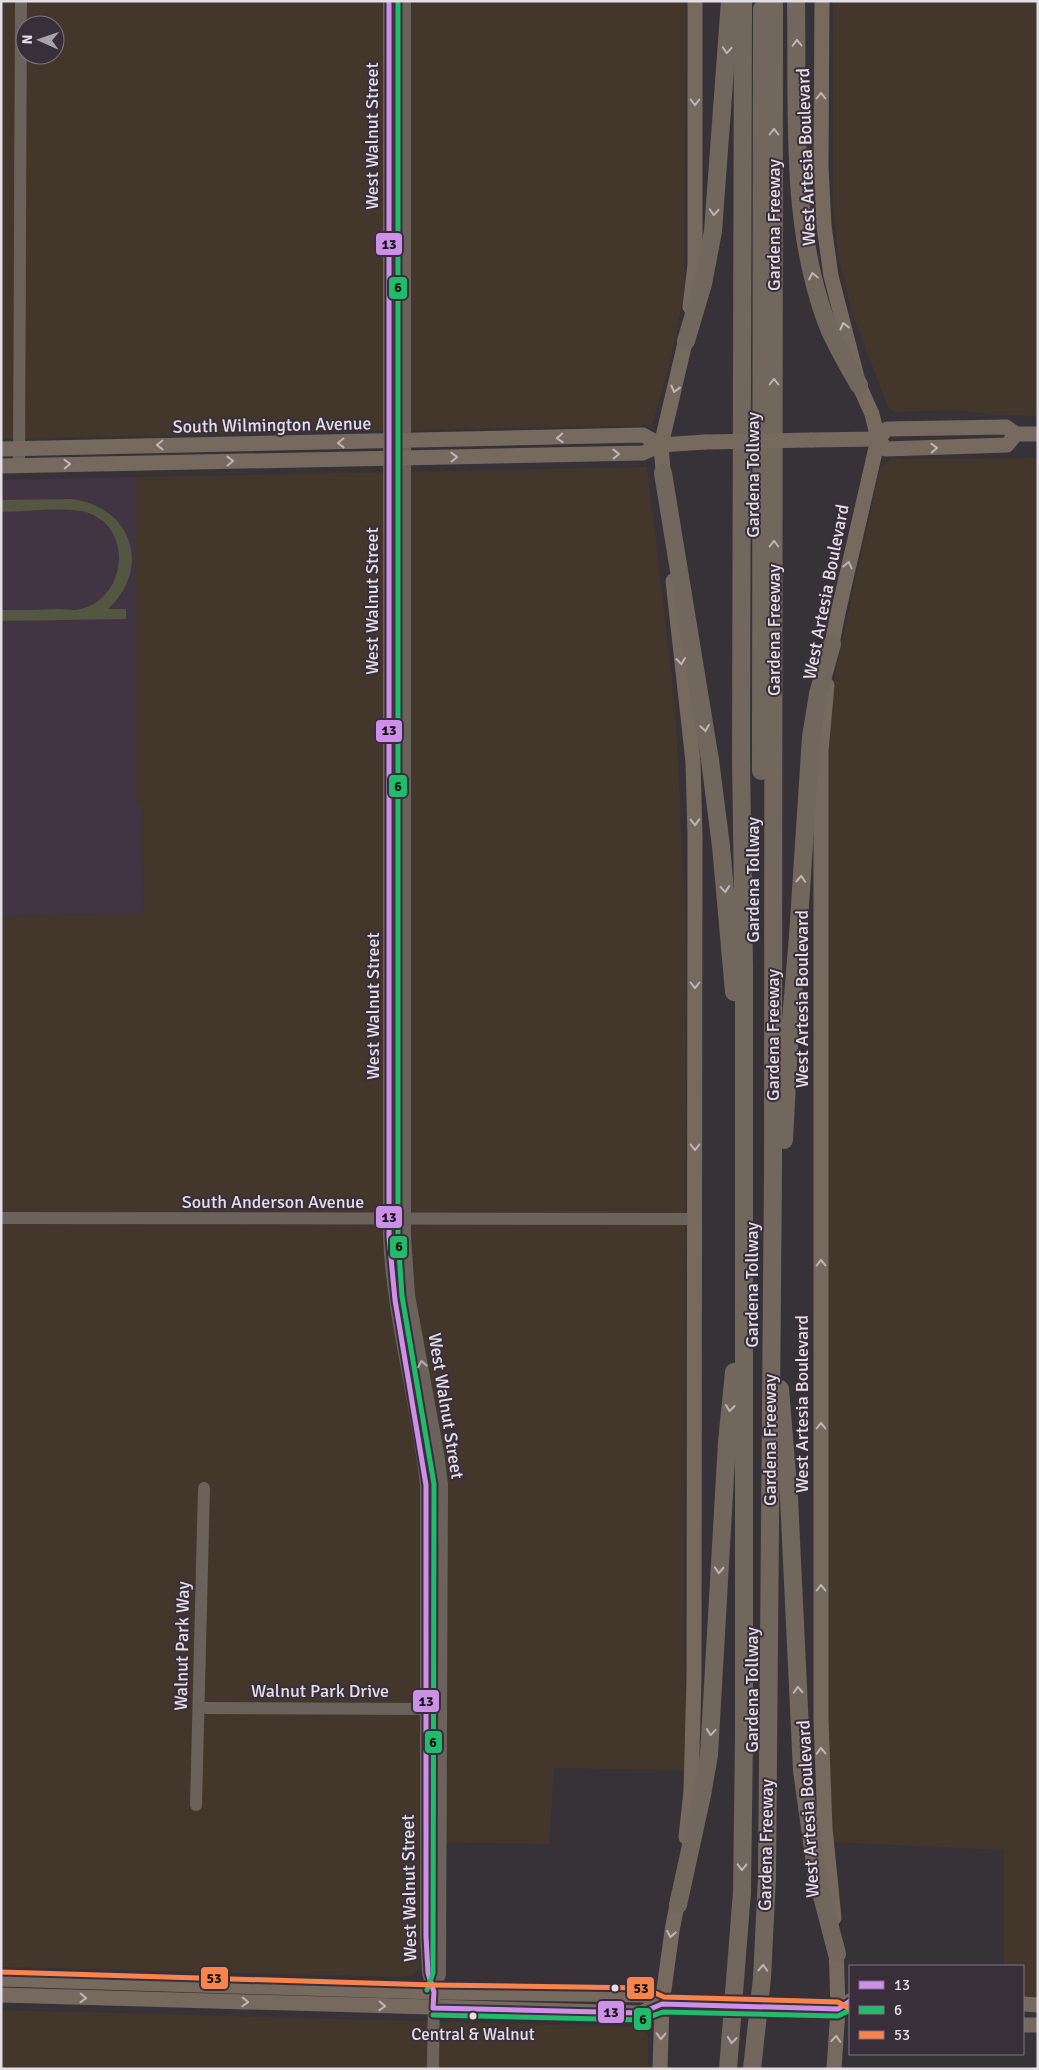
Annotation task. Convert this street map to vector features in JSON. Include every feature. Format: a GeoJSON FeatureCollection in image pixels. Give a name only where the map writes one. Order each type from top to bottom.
{"type":"FeatureCollection","features":[{"type":"Feature","properties":{"kind":"highway"},"geometry":{"type":"LineString","coordinates":[[686,341],[703,284],[713,231],[730,1]]}},
{"type":"Feature","properties":{"kind":"highway","name":"Gardena Freeway"},"geometry":{"type":"LineString","coordinates":[[728,2069],[742,1892],[743,1818],[744,967],[741,757],[744,1]]}},
{"type":"Feature","properties":{"kind":"highway","name":"Gardena Tollway"},"geometry":{"type":"LineString","coordinates":[[743,1818],[753,1793],[753,1]]}},
{"type":"Feature","properties":{"kind":"highway","name":"Gardena Tollway"},"geometry":{"type":"LineString","coordinates":[[762,1],[760,1625],[768,1647]]}},
{"type":"Feature","properties":{"kind":"highway","name":"Gardena Freeway"},"geometry":{"type":"LineString","coordinates":[[752,2069],[762,1978],[767,1877],[773,1170],[774,1]]}},
{"type":"Feature","properties":{"kind":"highway"},"geometry":{"type":"LineString","coordinates":[[796,1],[798,160],[804,226],[814,281],[826,321],[859,385]]}},
{"type":"Feature","properties":{"kind":"highway"},"geometry":{"type":"LineString","coordinates":[[663,473],[710,760],[721,846],[732,962],[744,1134]]}},
{"type":"Feature","properties":{"kind":"highway"},"geometry":{"type":"LineString","coordinates":[[773,1170],[784,1145],[810,738],[818,694],[832,644]]}},
{"type":"Feature","properties":{"kind":"highway"},"geometry":{"type":"LineString","coordinates":[[678,1905],[709,1755],[727,1442],[744,1272]]}},
{"type":"Feature","properties":{"kind":"highway"},"geometry":{"type":"LineString","coordinates":[[771,1279],[790,1498],[802,1771],[817,1878],[837,1954]]}},
{"type":"Feature","properties":{"kind":"main road"},"geometry":{"type":"LineString","coordinates":[[660,2069],[662,2004],[672,1931],[678,1905],[692,1791],[694,1668],[695,836],[693,762],[661,445],[686,341],[695,266],[695,1]]}},
{"type":"Feature","properties":{"kind":"main road","name":"West Artesia Boulevard"},"geometry":{"type":"LineString","coordinates":[[822,1],[821,167],[824,226],[831,276],[859,385],[872,414],[878,439],[832,644],[821,751],[821,1710],[825,1828],[837,1954],[846,2009],[834,2069]]}},
{"type":"Feature","properties":{"kind":"main road","name":"South Wilmington Avenue"},"geometry":{"type":"LineString","coordinates":[[1,466],[643,453],[661,445],[705,442],[811,440],[878,439],[886,450],[1007,445],[1016,434],[1038,434]]}},
{"type":"Feature","properties":{"kind":"main road","name":"South Wilmington Avenue"},"geometry":{"type":"LineString","coordinates":[[1,450],[643,435],[661,445]]}},
{"type":"Feature","properties":{"kind":"main road"},"geometry":{"type":"LineString","coordinates":[[1,1979],[434,1992],[644,1994],[662,2004]]}},
{"type":"Feature","properties":{"kind":"main road"},"geometry":{"type":"LineString","coordinates":[[26,1979],[34,1996]]}},
{"type":"Feature","properties":{"kind":"main road"},"geometry":{"type":"LineString","coordinates":[[121,1982],[121,1999]]}},
{"type":"Feature","properties":{"kind":"main road"},"geometry":{"type":"LineString","coordinates":[[570,1993],[575,2011]]}},
{"type":"Feature","properties":{"kind":"main road"},"geometry":{"type":"LineString","coordinates":[[1,1996],[641,2013],[662,2004],[846,2009]]}},
{"type":"Feature","properties":{"kind":"main road"},"geometry":{"type":"LineString","coordinates":[[1024,2004],[1038,2005]]}},
{"type":"Feature","properties":{"kind":"main road"},"geometry":{"type":"LineString","coordinates":[[1024,2025],[1038,2025]]}},
{"type":"Feature","properties":{"kind":"street"},"geometry":{"type":"LineString","coordinates":[[19,466],[21,1]]}},
{"type":"Feature","properties":{"kind":"street","name":"West Walnut Street"},"geometry":{"type":"LineString","coordinates":[[389,1],[391,1278],[423,1455],[426,1485],[426,1936],[428,1973],[434,1992]]}},
{"type":"Feature","properties":{"kind":"street","name":"West Walnut Street"},"geometry":{"type":"LineString","coordinates":[[405,1],[406,1220],[409,1295],[442,1484],[440,1974],[434,1992]]}},
{"type":"Feature","properties":{"kind":"street"},"geometry":{"type":"LineString","coordinates":[[389,90],[405,90]]}},
{"type":"Feature","properties":{"kind":"street"},"geometry":{"type":"LineString","coordinates":[[389,132],[405,132]]}},
{"type":"Feature","properties":{"kind":"street"},"geometry":{"type":"LineString","coordinates":[[389,177],[405,177]]}},
{"type":"Feature","properties":{"kind":"street"},"geometry":{"type":"LineString","coordinates":[[390,228],[405,228]]}},
{"type":"Feature","properties":{"kind":"street"},"geometry":{"type":"LineString","coordinates":[[389,266],[405,266]]}},
{"type":"Feature","properties":{"kind":"street"},"geometry":{"type":"LineString","coordinates":[[390,316],[405,316]]}},
{"type":"Feature","properties":{"kind":"street","name":"South Anderson Avenue"},"geometry":{"type":"LineString","coordinates":[[1,1218],[694,1219]]}},
{"type":"Feature","properties":{"kind":"street","name":"Walnut Park Way"},"geometry":{"type":"LineString","coordinates":[[196,1805],[204,1488]]}},
{"type":"Feature","properties":{"kind":"street","name":"Walnut Park Drive"},"geometry":{"type":"LineString","coordinates":[[198,1708],[442,1709]]}},
{"type":"Feature","properties":{"kind":"street"},"geometry":{"type":"LineString","coordinates":[[433,2069],[434,1992]]}},
{"type":"Feature","properties":{"kind":"shaded area"},"geometry":{"type":"Polygon","coordinates":[[[1,1],[686,1],[684,293],[671,359],[652,425],[1,439],[1,1]]]}},
{"type":"Feature","properties":{"kind":"shaded area"},"geometry":{"type":"Polygon","coordinates":[[[833,1],[1038,1],[1038,416],[995,415],[957,410],[894,412],[888,407],[852,313],[839,260],[833,206],[833,1]]]}},
{"type":"Feature","properties":{"kind":"shaded area"},"geometry":{"type":"Polygon","coordinates":[[[1038,458],[1038,1999],[1024,1998],[1024,1965],[1004,1965],[1004,1850],[830,1842],[826,1771],[829,702],[880,468],[891,459],[1038,458]]]}},
{"type":"Feature","properties":{"kind":"shaded area"},"geometry":{"type":"Polygon","coordinates":[[[647,467],[675,706],[686,920],[684,1629],[687,1770],[554,1768],[549,1844],[420,1842],[419,1968],[413,1975],[404,1977],[1,1967],[1,916],[143,913],[141,805],[136,805],[136,477],[647,467]]]}},
{"type":"Feature","properties":{"kind":"shaded area"},"geometry":{"type":"Polygon","coordinates":[[[136,477],[136,804],[142,805],[143,913],[1,916],[1,480],[136,477]]]}},
{"type":"Feature","properties":{"kind":"shaded area"},"geometry":{"type":"Polygon","coordinates":[[[1,2010],[640,2027],[648,2035],[648,2069],[1,2069],[1,2010]]]}},
{"type":"Feature","properties":{"kind":"green space"},"geometry":{"type":"Polygon","coordinates":[[[71,499],[92,504],[108,513],[121,526],[129,541],[132,558],[130,575],[122,593],[108,609],[126,609],[126,619],[1,621],[1,610],[78,610],[96,602],[108,592],[115,578],[119,563],[118,548],[113,534],[103,522],[89,513],[70,510],[1,512],[1,500],[71,499]]]}},
{"type":"Feature","properties":{"kind":"transit line","name":"13"},"geometry":{"type":"LineString","coordinates":[[389,1],[389,1237],[395,1300],[426,1485],[426,1936],[428,1973],[434,1992],[433,2008],[641,2013],[662,2004],[838,2009],[849,2002]]}},
{"type":"Feature","properties":{"kind":"transit line","name":"6"},"geometry":{"type":"LineString","coordinates":[[398,1],[398,1237],[402,1296],[434,1484],[433,1973],[427,1990]]}},
{"type":"Feature","properties":{"kind":"transit line","name":"53"},"geometry":{"type":"LineString","coordinates":[[1,1972],[434,1985],[644,1988],[664,1997],[838,2002],[849,2008]]}},
{"type":"Feature","properties":{"kind":"transit line","name":"6"},"geometry":{"type":"LineString","coordinates":[[433,2015],[641,2020],[663,2012],[838,2016],[849,2010]]}},
{"type":"Feature","properties":{"kind":"place","name":"Central & Walnut"},"geometry":{"type":"Point","coordinates":[473,2016]}}]}
